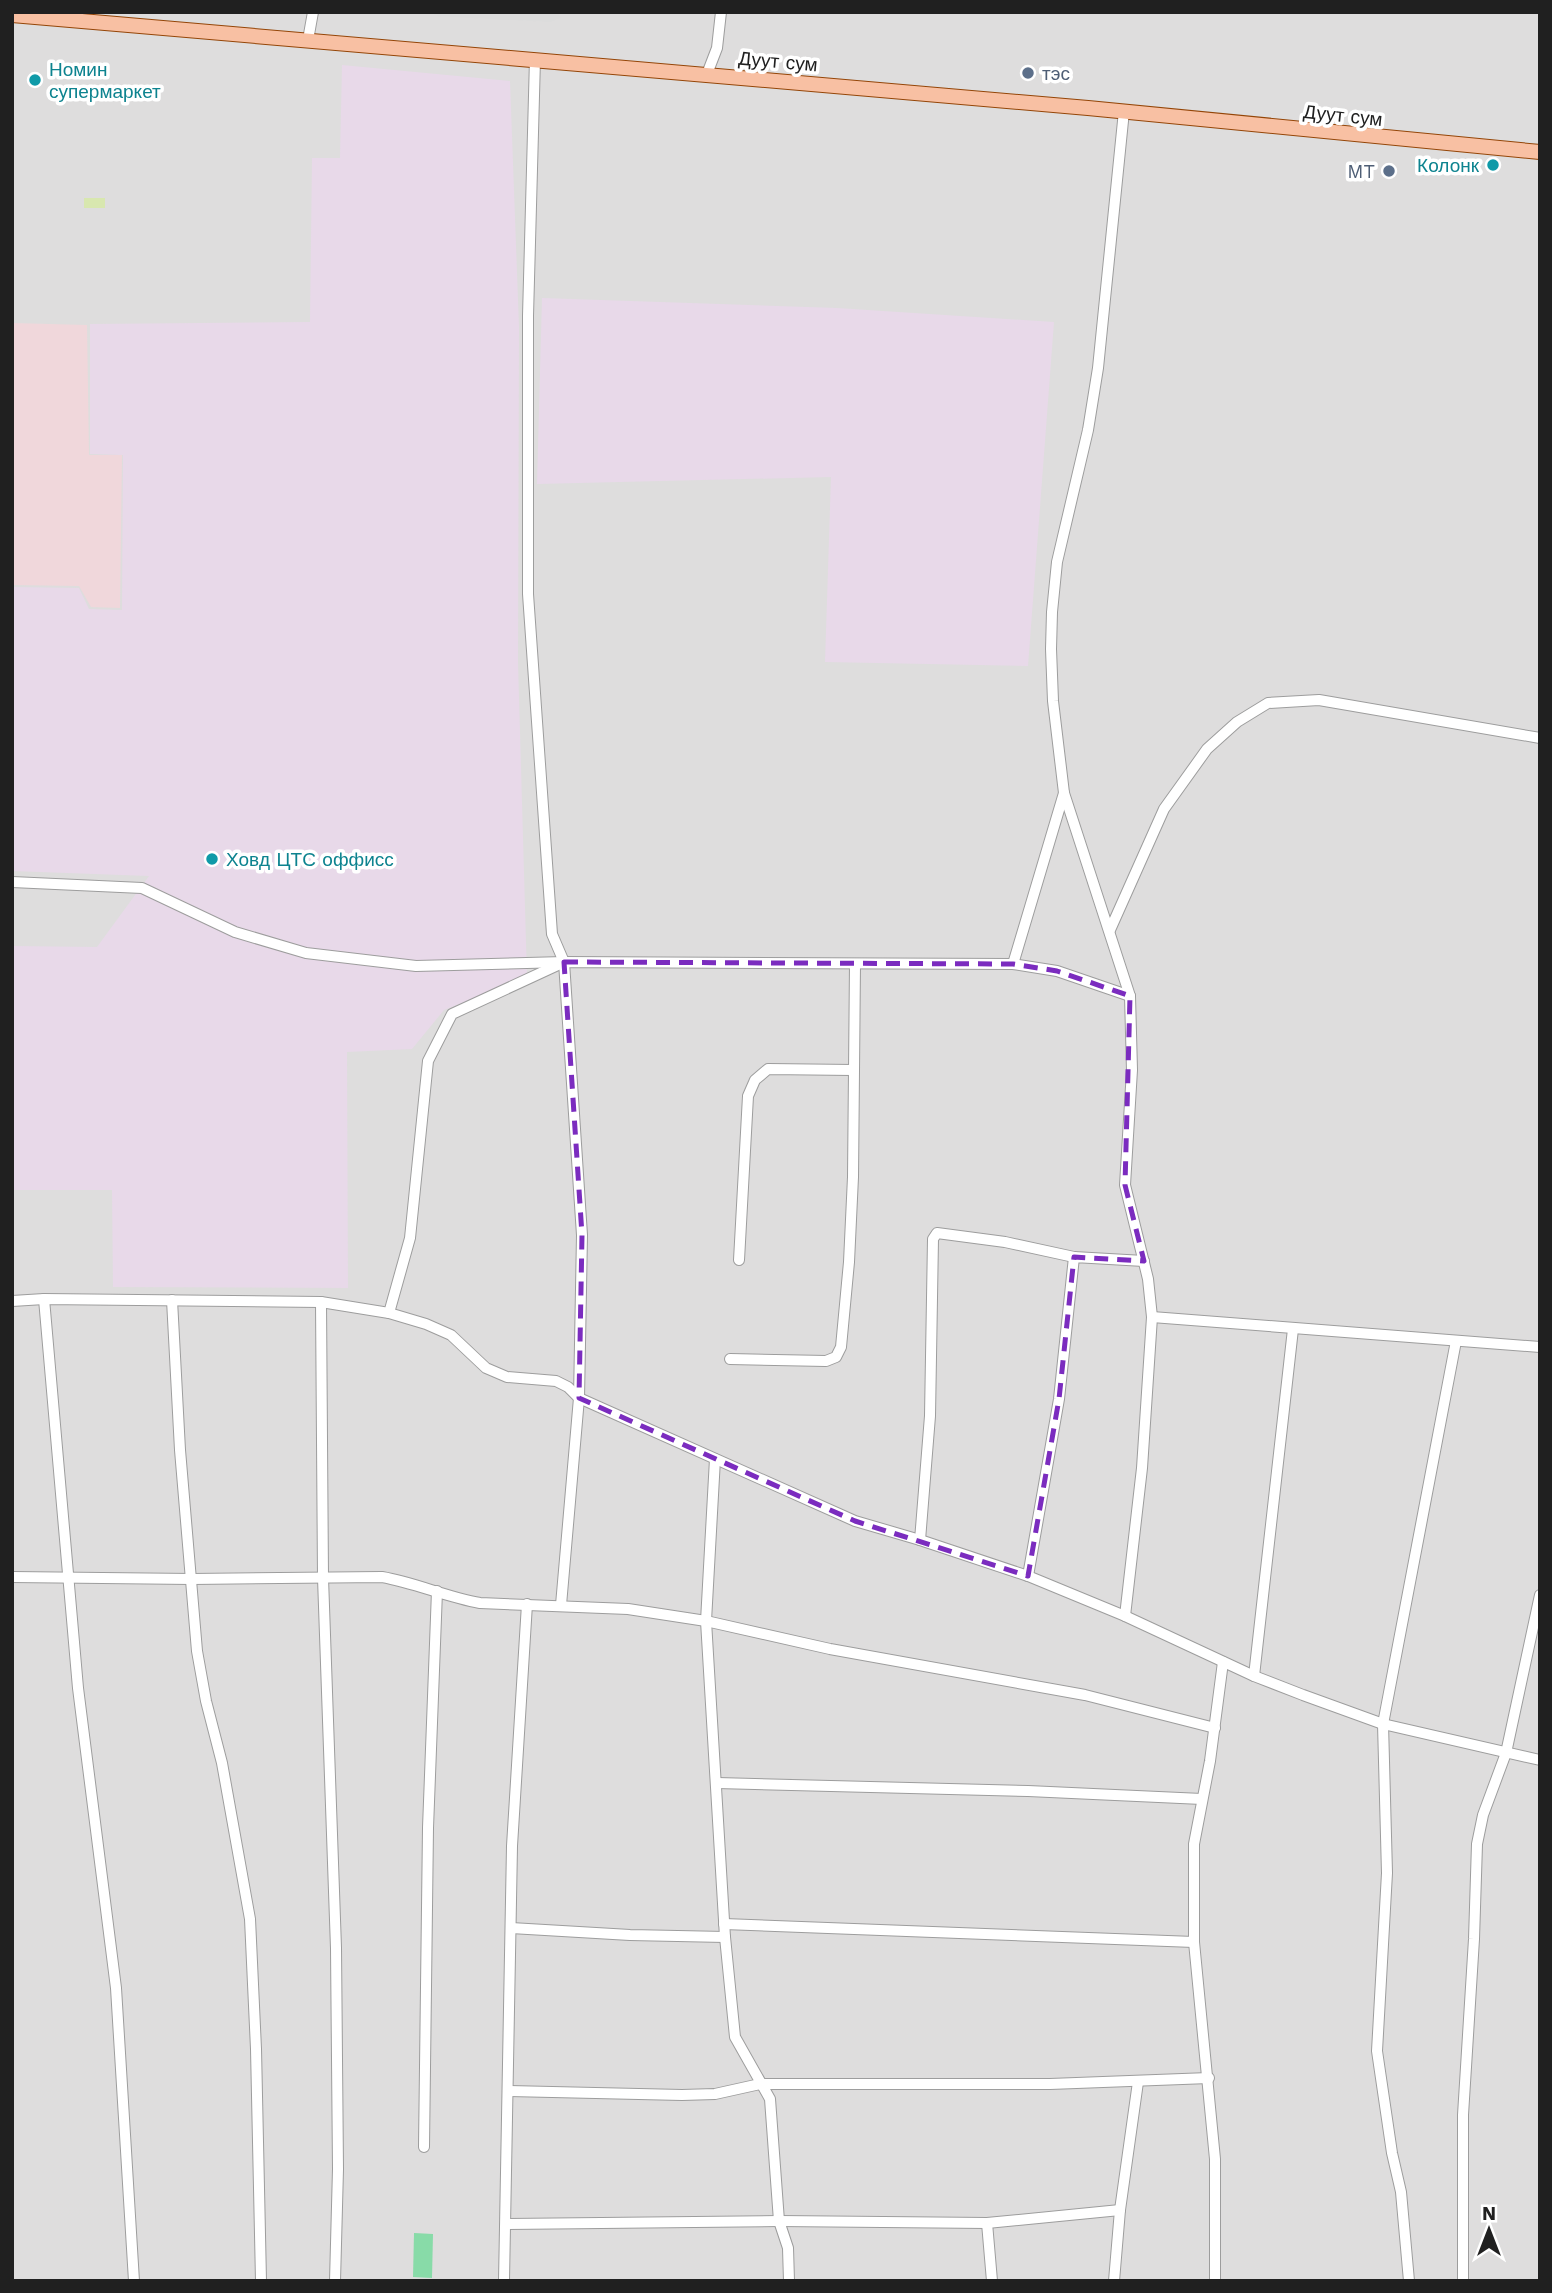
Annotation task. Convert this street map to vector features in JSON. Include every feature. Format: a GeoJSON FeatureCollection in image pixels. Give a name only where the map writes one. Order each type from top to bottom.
{"type":"FeatureCollection","features":[{"type":"Feature","properties":{"kind":"main road","name":"Дуут сум"},"geometry":{"type":"LineString","coordinates":[[12,15],[1124,111],[1540,152]]}},
{"type":"Feature","properties":{"kind":"street"},"geometry":{"type":"LineString","coordinates":[[308,40],[313,12]]}},
{"type":"Feature","properties":{"kind":"street"},"geometry":{"type":"LineString","coordinates":[[707,74],[717,48],[721,12]]}},
{"type":"Feature","properties":{"kind":"street"},"geometry":{"type":"LineString","coordinates":[[535,59],[528,316],[528,594],[552,934],[565,962],[582,1235],[579,1398],[561,1605]]}},
{"type":"Feature","properties":{"kind":"street"},"geometry":{"type":"LineString","coordinates":[[1124,111],[1098,368],[1087,430],[1063,531],[1054,588],[1052,675],[1064,793],[1130,996],[1132,1070],[1125,1185],[1148,1279],[1152,1317],[1142,1468],[1125,1616]]}},
{"type":"Feature","properties":{"kind":"street"},"geometry":{"type":"LineString","coordinates":[[1110,930],[1164,809],[1207,749],[1237,722],[1268,703],[1320,700],[1540,738]]}},
{"type":"Feature","properties":{"kind":"street"},"geometry":{"type":"LineString","coordinates":[[1013,964],[1064,793]]}},
{"type":"Feature","properties":{"kind":"street"},"geometry":{"type":"LineString","coordinates":[[12,882],[142,888],[235,932],[306,953],[416,966],[565,962],[1013,964],[1057,971],[1130,996]]}},
{"type":"Feature","properties":{"kind":"street"},"geometry":{"type":"LineString","coordinates":[[389,1313],[410,1238],[428,1061],[452,1014],[565,962]]}},
{"type":"Feature","properties":{"kind":"street"},"geometry":{"type":"LineString","coordinates":[[730,1359],[827,1361],[836,1357],[841,1346],[853,1177],[855,964]]}},
{"type":"Feature","properties":{"kind":"street"},"geometry":{"type":"LineString","coordinates":[[739,1259],[748,1096],[755,1080],[768,1069],[853,1070]]}},
{"type":"Feature","properties":{"kind":"street"},"geometry":{"type":"LineString","coordinates":[[920,1540],[930,1416],[933,1239],[937,1233],[1005,1242],[1074,1257],[1144,1261]]}},
{"type":"Feature","properties":{"kind":"street"},"geometry":{"type":"LineString","coordinates":[[1028,1576],[1059,1399],[1074,1257]]}},
{"type":"Feature","properties":{"kind":"street"},"geometry":{"type":"LineString","coordinates":[[44,1299],[67,1578],[116,1988],[134,2281]]}},
{"type":"Feature","properties":{"kind":"street"},"geometry":{"type":"LineString","coordinates":[[12,1301],[44,1299],[321,1302],[389,1313],[426,1324],[451,1335],[486,1368],[507,1377],[556,1381],[568,1387],[579,1398],[855,1521],[1028,1576],[1125,1616],[1254,1676],[1383,1724],[1540,1760]]}},
{"type":"Feature","properties":{"kind":"street"},"geometry":{"type":"LineString","coordinates":[[172,1300],[180,1450],[197,1651],[206,1701],[222,1763],[250,1920],[261,2281]]}},
{"type":"Feature","properties":{"kind":"street"},"geometry":{"type":"LineString","coordinates":[[321,1302],[323,1578],[336,1948],[338,2169],[335,2281]]}},
{"type":"Feature","properties":{"kind":"street"},"geometry":{"type":"LineString","coordinates":[[1152,1317],[1540,1347]]}},
{"type":"Feature","properties":{"kind":"street"},"geometry":{"type":"LineString","coordinates":[[1254,1676],[1293,1329]]}},
{"type":"Feature","properties":{"kind":"street"},"geometry":{"type":"LineString","coordinates":[[1409,2281],[1401,2192],[1392,2153],[1377,2051],[1387,1873],[1383,1724],[1456,1341]]}},
{"type":"Feature","properties":{"kind":"street"},"geometry":{"type":"LineString","coordinates":[[715,1459],[706,1621],[725,1937],[735,2037],[770,2099],[779,2221],[788,2248],[789,2281]]}},
{"type":"Feature","properties":{"kind":"street"},"geometry":{"type":"LineString","coordinates":[[12,1577],[383,1577],[407,1581],[456,1599],[480,1603],[628,1609],[706,1621],[830,1649],[1085,1695],[1215,1728]]}},
{"type":"Feature","properties":{"kind":"street"},"geometry":{"type":"LineString","coordinates":[[424,2147],[428,1828],[437,1591]]}},
{"type":"Feature","properties":{"kind":"street"},"geometry":{"type":"LineString","coordinates":[[1464,2281],[1463,2115],[1477,1844],[1483,1815],[1506,1753],[1540,1595]]}},
{"type":"Feature","properties":{"kind":"street"},"geometry":{"type":"LineString","coordinates":[[504,2281],[512,1846],[527,1604]]}},
{"type":"Feature","properties":{"kind":"street"},"geometry":{"type":"LineString","coordinates":[[1215,2281],[1215,2160],[1194,1942],[1194,1844],[1215,1728],[1223,1662]]}},
{"type":"Feature","properties":{"kind":"street"},"geometry":{"type":"LineString","coordinates":[[717,1783],[1028,1791],[1202,1799]]}},
{"type":"Feature","properties":{"kind":"street"},"geometry":{"type":"LineString","coordinates":[[724,1924],[1194,1942]]}},
{"type":"Feature","properties":{"kind":"street"},"geometry":{"type":"LineString","coordinates":[[511,1928],[725,1937]]}},
{"type":"Feature","properties":{"kind":"street"},"geometry":{"type":"LineString","coordinates":[[509,2091],[682,2095],[715,2094],[760,2084],[1138,2082],[1209,2078]]}},
{"type":"Feature","properties":{"kind":"street"},"geometry":{"type":"LineString","coordinates":[[1114,2281],[1120,2210],[1138,2082]]}},
{"type":"Feature","properties":{"kind":"street"},"geometry":{"type":"LineString","coordinates":[[506,2224],[779,2221],[988,2223],[1120,2210]]}},
{"type":"Feature","properties":{"kind":"street"},"geometry":{"type":"LineString","coordinates":[[988,2223],[992,2281]]}},
{"type":"Feature","properties":{"kind":"highlighted area"},"geometry":{"type":"Polygon","coordinates":[[[564,962],[1013,964],[1057,971],[1130,996],[1125,1185],[1144,1261],[1074,1257],[1059,1399],[1028,1576],[855,1521],[579,1398],[582,1235],[564,962]]]}},
{"type":"Feature","properties":{"kind":"shaded area"},"geometry":{"type":"Polygon","coordinates":[[[12,12],[1540,12],[1540,2281],[12,2281],[12,12]]]}},
{"type":"Feature","properties":{"kind":"shaded area"},"geometry":{"type":"Polygon","coordinates":[[[430,12],[557,12],[561,18],[550,22],[437,16],[430,12]]]}},
{"type":"Feature","properties":{"kind":"shaded area"},"geometry":{"type":"Polygon","coordinates":[[[342,65],[510,81],[519,327],[518,663],[527,978],[444,1010],[412,1049],[347,1052],[348,1288],[113,1287],[112,1190],[12,1190],[12,946],[97,947],[149,876],[12,871],[12,587],[79,588],[89,609],[122,610],[123,455],[90,454],[90,324],[310,322],[312,158],[340,158],[342,65]]]}},
{"type":"Feature","properties":{"kind":"shaded area"},"geometry":{"type":"Polygon","coordinates":[[[542,298],[837,308],[1054,322],[1028,666],[825,662],[831,477],[537,484],[542,298]]]}},
{"type":"Feature","properties":{"kind":"shaded area"},"geometry":{"type":"Polygon","coordinates":[[[12,323],[87,325],[89,455],[122,455],[120,608],[91,607],[79,586],[12,585],[12,323]]]}},
{"type":"Feature","properties":{"kind":"green space"},"geometry":{"type":"Polygon","coordinates":[[[84,198],[105,198],[105,208],[84,208],[84,198]]]}},
{"type":"Feature","properties":{"kind":"green space"},"geometry":{"type":"Polygon","coordinates":[[[414,2233],[433,2234],[432,2278],[413,2277],[414,2233]]]}},
{"type":"Feature","properties":{"kind":"place","name":"тэс"},"geometry":{"type":"Point","coordinates":[1028,73]}},
{"type":"Feature","properties":{"kind":"place","name":"Номин супермаркет"},"geometry":{"type":"Point","coordinates":[35,80]}},
{"type":"Feature","properties":{"kind":"place","name":"Колонк"},"geometry":{"type":"Point","coordinates":[1493,165]}},
{"type":"Feature","properties":{"kind":"place","name":"MT"},"geometry":{"type":"Point","coordinates":[1389,171]}},
{"type":"Feature","properties":{"kind":"place","name":"Ховд ЦТС оффисс"},"geometry":{"type":"Point","coordinates":[212,859]}}]}
